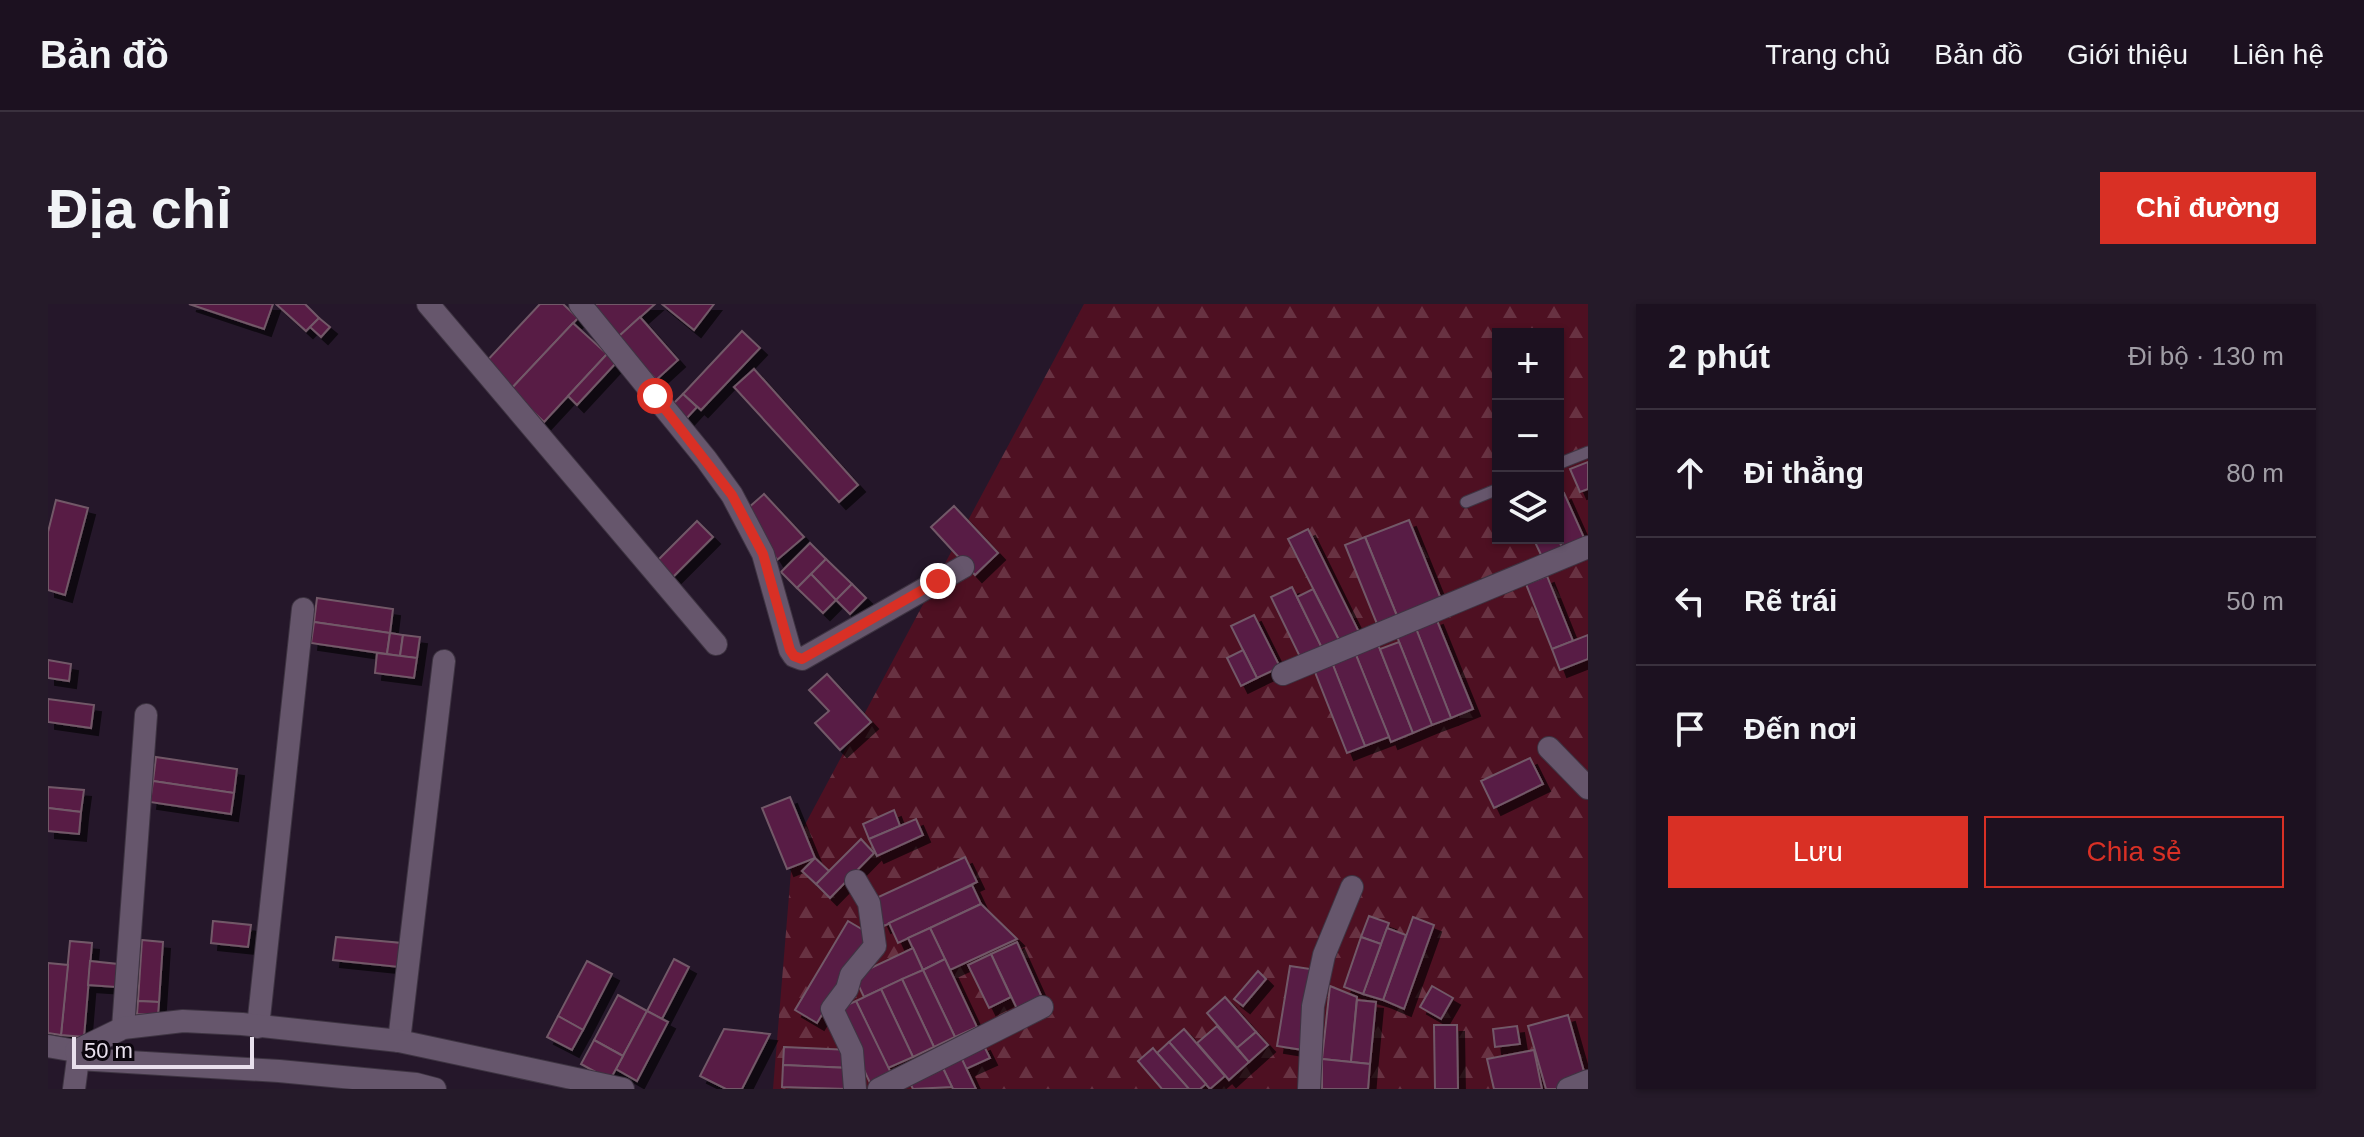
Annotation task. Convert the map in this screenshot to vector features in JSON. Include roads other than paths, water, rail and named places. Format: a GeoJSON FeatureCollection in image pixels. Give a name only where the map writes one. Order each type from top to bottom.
{"type":"FeatureCollection","features":[{"type":"Feature","properties":{"kind":"street"},"geometry":{"type":"LineString","coordinates":[[428,304],[716,644]]}},
{"type":"Feature","properties":{"kind":"street"},"geometry":{"type":"LineString","coordinates":[[580,304],[732,495],[763,554],[794,656],[802,659],[963,567]]}},
{"type":"Feature","properties":{"kind":"street"},"geometry":{"type":"LineString","coordinates":[[1283,674],[1588,547]]}},
{"type":"Feature","properties":{"kind":"street"},"geometry":{"type":"LineString","coordinates":[[258,1027],[303,609]]}},
{"type":"Feature","properties":{"kind":"street"},"geometry":{"type":"LineString","coordinates":[[399,1041],[444,661]]}},
{"type":"Feature","properties":{"kind":"street"},"geometry":{"type":"LineString","coordinates":[[123,1028],[146,715]]}},
{"type":"Feature","properties":{"kind":"street"},"geometry":{"type":"LineString","coordinates":[[1549,748],[1588,788]]}},
{"type":"Feature","properties":{"kind":"street"},"geometry":{"type":"LineString","coordinates":[[855,1089],[852,1051],[832,1009],[847,989],[851,975],[875,946],[869,903],[856,881]]}},
{"type":"Feature","properties":{"kind":"street"},"geometry":{"type":"LineString","coordinates":[[1309,1089],[1313,1006],[1324,955],[1352,887]]}},
{"type":"Feature","properties":{"kind":"street"},"geometry":{"type":"LineString","coordinates":[[879,1089],[1042,1007]]}},
{"type":"Feature","properties":{"kind":"street"},"geometry":{"type":"LineString","coordinates":[[77,1055],[123,1028],[183,1021],[399,1041],[623,1089]]}},
{"type":"Feature","properties":{"kind":"street"},"geometry":{"type":"LineString","coordinates":[[48,1046],[77,1055],[416,1084],[435,1089]]}},
{"type":"Feature","properties":{"kind":"street"},"geometry":{"type":"LineString","coordinates":[[74,1089],[77,1055]]}},
{"type":"Feature","properties":{"kind":"street"},"geometry":{"type":"LineString","coordinates":[[1568,1089],[1588,1081]]}},
{"type":"Feature","properties":{"kind":"lane"},"geometry":{"type":"LineString","coordinates":[[1564,462],[1588,452]]}},
{"type":"Feature","properties":{"kind":"lane"},"geometry":{"type":"LineString","coordinates":[[1466,502],[1492,491]]}}]}
